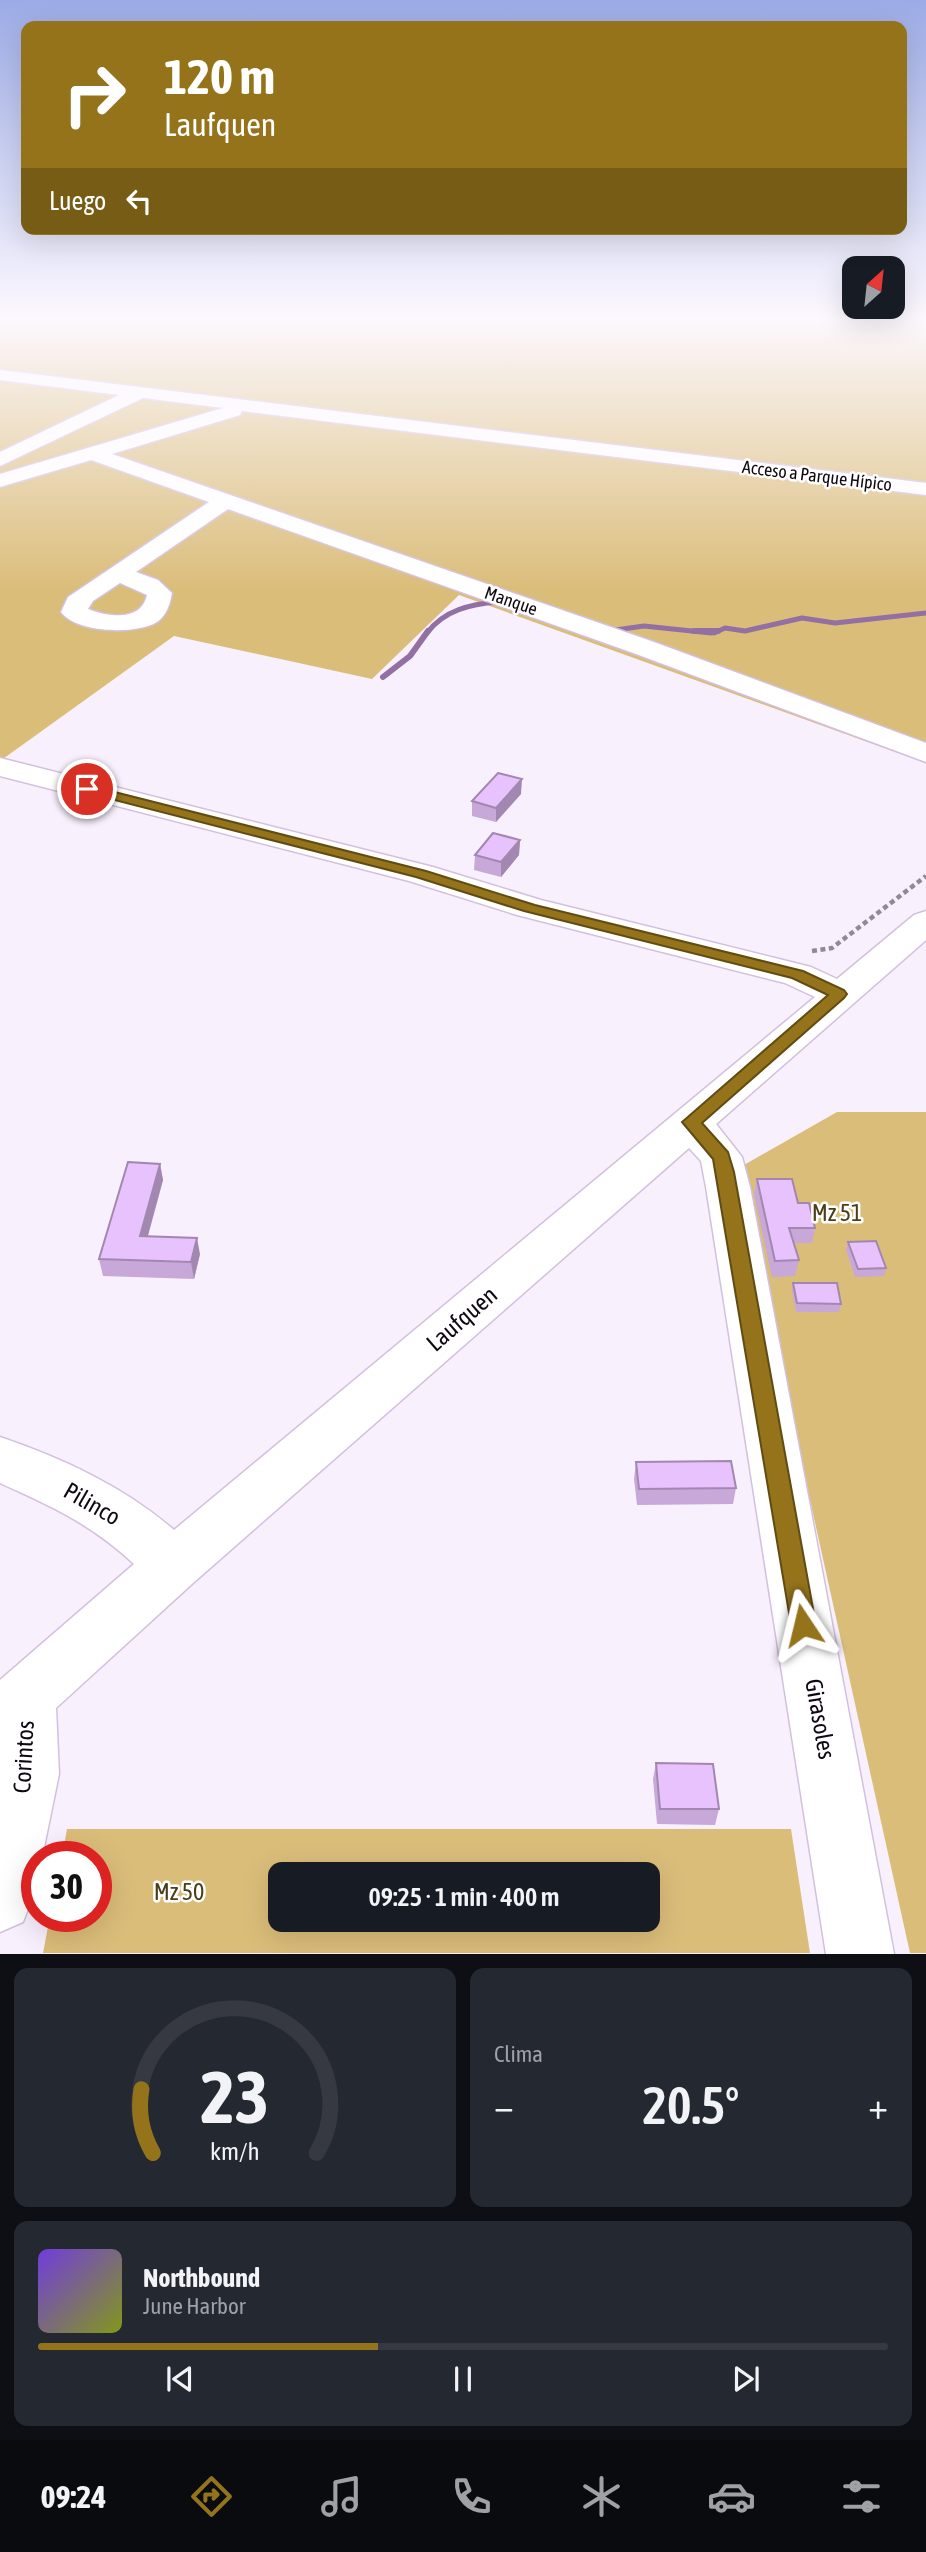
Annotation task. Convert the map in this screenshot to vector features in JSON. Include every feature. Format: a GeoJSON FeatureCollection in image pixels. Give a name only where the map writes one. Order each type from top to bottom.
{"type":"FeatureCollection","features":[{"type":"Feature","properties":{"kind":"street"},"geometry":{"type":"LineString","coordinates":[[0,460],[110,407]]}},
{"type":"Feature","properties":{"kind":"street"},"geometry":{"type":"LineString","coordinates":[[0,481],[95,455],[244,407]]}},
{"type":"Feature","properties":{"kind":"street","name":"Acceso a Parque Hípico"},"geometry":{"type":"LineString","coordinates":[[247,407],[926,489]]}},
{"type":"Feature","properties":{"kind":"street","name":"Manque"},"geometry":{"type":"LineString","coordinates":[[95,455],[645,648],[926,753]]}},
{"type":"Feature","properties":{"kind":"street"},"geometry":{"type":"LineString","coordinates":[[119,573],[126,565],[224,502]]}},
{"type":"Feature","properties":{"kind":"street"},"geometry":{"type":"LineString","coordinates":[[0,767],[421,874],[530,908],[797,975],[839,994]]}},
{"type":"Feature","properties":{"kind":"street","name":"Laufquen"},"geometry":{"type":"LineString","coordinates":[[13,1708],[174,1565],[926,922]]}},
{"type":"Feature","properties":{"kind":"street","name":"Girasoles"},"geometry":{"type":"LineString","coordinates":[[691,1122],[721,1157],[728,1187],[860,1954]]}},
{"type":"Feature","properties":{"kind":"street","name":"Pilinco"},"geometry":{"type":"LineString","coordinates":[[0,1459],[85,1496],[125,1521],[174,1565]]}},
{"type":"Feature","properties":{"kind":"street","name":"Corintos"},"geometry":{"type":"LineString","coordinates":[[0,1899],[28,1774],[13,1708]]}},
{"type":"Feature","properties":{"kind":"path"},"geometry":{"type":"LineString","coordinates":[[806,952],[832,948],[926,876]]}},
{"type":"Feature","properties":{"kind":"green space"},"geometry":{"type":"Polygon","coordinates":[[[0,407],[926,407],[926,763],[459,595],[372,679],[174,636],[0,761],[0,407]]]}},
{"type":"Feature","properties":{"kind":"green space","name":"Mz 51"},"geometry":{"type":"Polygon","coordinates":[[[837,1112],[926,1112],[926,1953],[910,1953],[737,1169],[837,1112]]]}},
{"type":"Feature","properties":{"kind":"green space","name":"Mz 50"},"geometry":{"type":"Polygon","coordinates":[[[67,1829],[791,1829],[810,1953],[43,1953],[47,1932],[112,1932],[112,1841],[65,1841],[67,1829]]]}},
{"type":"Feature","properties":{"kind":"building"},"geometry":{"type":"Polygon","coordinates":[[[498,773],[522,779],[496,808],[472,801],[498,773]]]}},
{"type":"Feature","properties":{"kind":"building"},"geometry":{"type":"Polygon","coordinates":[[[493,833],[520,840],[501,862],[475,855],[493,833]]]}},
{"type":"Feature","properties":{"kind":"building"},"geometry":{"type":"Polygon","coordinates":[[[128,1162],[160,1164],[140,1236],[197,1238],[191,1262],[99,1259],[128,1162]]]}},
{"type":"Feature","properties":{"kind":"building"},"geometry":{"type":"Polygon","coordinates":[[[757,1179],[792,1179],[798,1203],[809,1203],[815,1228],[789,1228],[799,1260],[775,1261],[757,1179]]]}},
{"type":"Feature","properties":{"kind":"building"},"geometry":{"type":"Polygon","coordinates":[[[876,1241],[886,1268],[858,1269],[848,1242],[876,1241]]]}},
{"type":"Feature","properties":{"kind":"building"},"geometry":{"type":"Polygon","coordinates":[[[793,1283],[837,1283],[841,1304],[797,1303],[793,1283]]]}},
{"type":"Feature","properties":{"kind":"building"},"geometry":{"type":"Polygon","coordinates":[[[731,1461],[736,1488],[639,1489],[636,1462],[731,1461]]]}},
{"type":"Feature","properties":{"kind":"building"},"geometry":{"type":"Polygon","coordinates":[[[656,1763],[713,1764],[719,1809],[660,1809],[656,1763]]]}},
{"type":"Feature","properties":{"kind":"waterway"},"geometry":{"type":"LineString","coordinates":[[427,633],[441,619],[459,610],[498,602]]}},
{"type":"Feature","properties":{"kind":"waterway"},"geometry":{"type":"LineString","coordinates":[[714,633],[725,628],[745,631],[802,618],[835,623],[926,613]]}},
{"type":"Feature","properties":{"kind":"waterway"},"geometry":{"type":"LineString","coordinates":[[608,631],[644,626],[711,633]]}},
{"type":"Feature","properties":{"kind":"waterway"},"geometry":{"type":"LineString","coordinates":[[383,677],[410,656],[428,631]]}},
{"type":"Feature","properties":{"kind":"waterway"},"geometry":{"type":"LineString","coordinates":[[694,631],[718,631]]}},
{"type":"Feature","properties":{"kind":"route"},"geometry":{"type":"LineString","coordinates":[[87,789],[421,874],[530,908],[797,975],[839,994],[691,1122],[712,1143],[721,1157],[725,1172],[803,1625]]}}]}
